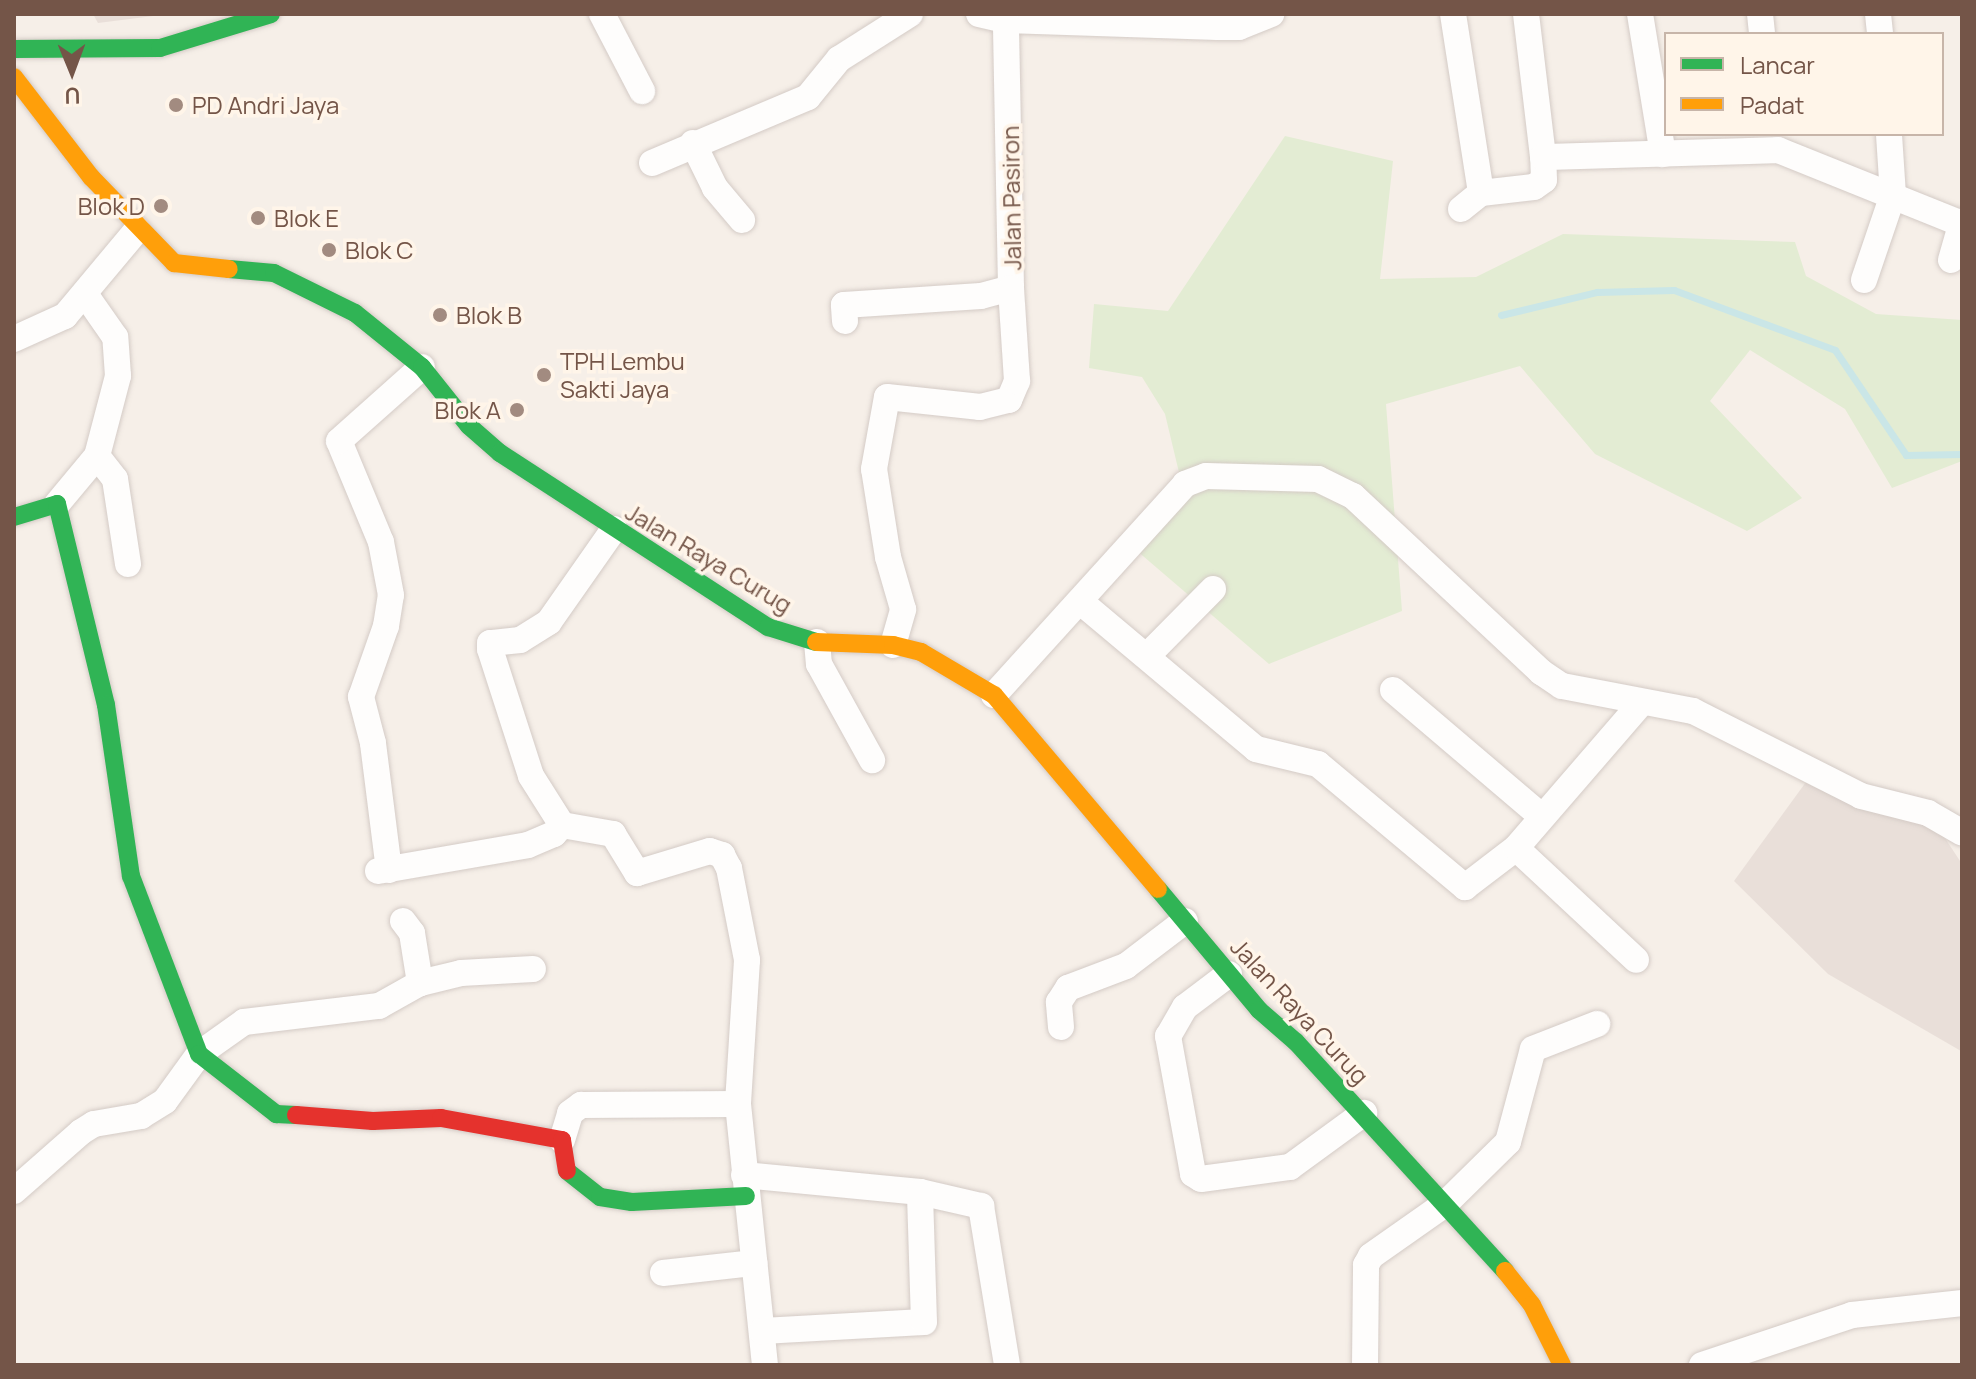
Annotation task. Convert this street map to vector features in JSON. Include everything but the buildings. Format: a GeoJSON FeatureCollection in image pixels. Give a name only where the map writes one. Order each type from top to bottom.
{"type":"FeatureCollection","features":[{"type":"Feature","properties":{"kind":"main road"},"geometry":{"type":"LineString","coordinates":[[14,49],[160,48],[216,35],[271,14]]}},
{"type":"Feature","properties":{"kind":"main road","name":"Jalan Raya Curug"},"geometry":{"type":"LineString","coordinates":[[14,77],[137,230],[181,266],[256,271],[291,280],[355,313],[422,367],[481,438],[614,529],[768,627],[817,642],[893,645],[941,660],[994,695],[1229,974],[1364,1113],[1532,1305],[1562,1365]]}},
{"type":"Feature","properties":{"kind":"main road"},"geometry":{"type":"LineString","coordinates":[[14,517],[57,504],[106,705],[131,876],[199,1054],[276,1114],[373,1121],[441,1118],[562,1140],[565,1170],[600,1197],[632,1202],[745,1185]]}},
{"type":"Feature","properties":{"kind":"street"},"geometry":{"type":"LineString","coordinates":[[602,14],[642,91]]}},
{"type":"Feature","properties":{"kind":"street"},"geometry":{"type":"LineString","coordinates":[[652,163],[693,143],[808,97],[839,59],[910,14]]}},
{"type":"Feature","properties":{"kind":"street"},"geometry":{"type":"LineString","coordinates":[[979,14],[1006,20],[1228,27],[1272,14]]}},
{"type":"Feature","properties":{"kind":"street"},"geometry":{"type":"LineString","coordinates":[[1453,14],[1471,201],[1534,187],[1544,180],[1526,14]]}},
{"type":"Feature","properties":{"kind":"street"},"geometry":{"type":"LineString","coordinates":[[1640,14],[1663,154]]}},
{"type":"Feature","properties":{"kind":"street","name":"Jalan Pasiron"},"geometry":{"type":"LineString","coordinates":[[845,321],[844,305],[981,296],[1011,288],[1006,20]]}},
{"type":"Feature","properties":{"kind":"street"},"geometry":{"type":"LineString","coordinates":[[1864,280],[1893,195],[1889,136]]}},
{"type":"Feature","properties":{"kind":"street"},"geometry":{"type":"LineString","coordinates":[[1543,157],[1663,154],[1777,142],[1962,223],[1951,260]]}},
{"type":"Feature","properties":{"kind":"street"},"geometry":{"type":"LineString","coordinates":[[693,143],[715,188],[742,220]]}},
{"type":"Feature","properties":{"kind":"street"},"geometry":{"type":"LineString","coordinates":[[14,339],[48,328],[85,294],[137,230]]}},
{"type":"Feature","properties":{"kind":"street"},"geometry":{"type":"LineString","coordinates":[[893,645],[903,609],[888,557],[874,469],[891,395],[980,407],[1009,400],[1017,381],[1011,288]]}},
{"type":"Feature","properties":{"kind":"street"},"geometry":{"type":"LineString","coordinates":[[57,504],[97,456],[118,376],[118,353],[108,322],[85,294]]}},
{"type":"Feature","properties":{"kind":"street"},"geometry":{"type":"LineString","coordinates":[[422,367],[339,441],[381,542],[391,595],[386,626],[361,697],[384,870],[528,845],[554,834],[562,825]]}},
{"type":"Feature","properties":{"kind":"street"},"geometry":{"type":"LineString","coordinates":[[97,456],[115,479],[128,564]]}},
{"type":"Feature","properties":{"kind":"street"},"geometry":{"type":"LineString","coordinates":[[994,695],[1193,479],[1318,479],[1353,496],[1468,598],[1541,672],[1562,686],[1715,720],[1861,796],[1928,813],[1962,833]]}},
{"type":"Feature","properties":{"kind":"street"},"geometry":{"type":"LineString","coordinates":[[614,529],[537,633],[490,643],[531,776],[562,825],[613,834],[637,873],[710,851],[722,855],[733,883],[747,960],[738,1104],[762,1331],[760,1363]]}},
{"type":"Feature","properties":{"kind":"street"},"geometry":{"type":"LineString","coordinates":[[1147,656],[1213,589]]}},
{"type":"Feature","properties":{"kind":"street"},"geometry":{"type":"LineString","coordinates":[[1082,603],[1256,749],[1318,764],[1465,887],[1516,848],[1641,703]]}},
{"type":"Feature","properties":{"kind":"street"},"geometry":{"type":"LineString","coordinates":[[817,642],[819,664],[872,760]]}},
{"type":"Feature","properties":{"kind":"street"},"geometry":{"type":"LineString","coordinates":[[1393,690],[1541,816]]}},
{"type":"Feature","properties":{"kind":"street"},"geometry":{"type":"LineString","coordinates":[[1516,848],[1636,960]]}},
{"type":"Feature","properties":{"kind":"street"},"geometry":{"type":"LineString","coordinates":[[403,921],[412,933],[420,983]]}},
{"type":"Feature","properties":{"kind":"street"},"geometry":{"type":"LineString","coordinates":[[1061,1027],[1059,1002],[1068,988],[1126,966],[1185,921]]}},
{"type":"Feature","properties":{"kind":"street"},"geometry":{"type":"LineString","coordinates":[[14,1191],[94,1124],[141,1116],[165,1101],[199,1054],[244,1022],[379,1006],[420,983],[461,973],[533,969]]}},
{"type":"Feature","properties":{"kind":"street"},"geometry":{"type":"LineString","coordinates":[[1229,974],[1185,1007],[1168,1036],[1193,1174],[1201,1179],[1290,1167],[1364,1113]]}},
{"type":"Feature","properties":{"kind":"street"},"geometry":{"type":"LineString","coordinates":[[1369,1361],[1366,1265],[1377,1250],[1445,1204],[1508,1142],[1533,1049],[1597,1024]]}},
{"type":"Feature","properties":{"kind":"street"},"geometry":{"type":"LineString","coordinates":[[562,1140],[570,1113],[581,1105],[738,1104]]}},
{"type":"Feature","properties":{"kind":"street"},"geometry":{"type":"LineString","coordinates":[[745,1185],[920,1192],[973,1203],[987,1217],[1007,1365]]}},
{"type":"Feature","properties":{"kind":"street"},"geometry":{"type":"LineString","coordinates":[[762,1331],[924,1322],[920,1192]]}},
{"type":"Feature","properties":{"kind":"street"},"geometry":{"type":"LineString","coordinates":[[663,1273],[754,1263]]}},
{"type":"Feature","properties":{"kind":"street"},"geometry":{"type":"LineString","coordinates":[[1702,1365],[1852,1315],[1962,1303]]}},
{"type":"Feature","properties":{"kind":"shaded area"},"geometry":{"type":"Polygon","coordinates":[[[93,14],[169,14],[98,23],[93,14]]]}},
{"type":"Feature","properties":{"kind":"shaded area"},"geometry":{"type":"Polygon","coordinates":[[[1806,782],[1937,826],[1962,864],[1961,1051],[1828,974],[1734,881],[1806,782]]]}},
{"type":"Feature","properties":{"kind":"green space"},"geometry":{"type":"Polygon","coordinates":[[[1285,136],[1393,161],[1380,279],[1476,277],[1563,234],[1795,242],[1806,276],[1876,314],[1962,320],[1962,461],[1892,488],[1845,409],[1750,350],[1710,401],[1802,498],[1747,531],[1595,454],[1520,366],[1386,404],[1402,611],[1269,664],[1136,550],[1182,485],[1165,414],[1142,377],[1089,368],[1094,304],[1168,311],[1285,136]]]}},
{"type":"Feature","properties":{"kind":"waterway"},"geometry":{"type":"LineString","coordinates":[[1501,315],[1597,292],[1674,290],[1835,350],[1906,455],[1962,454]]}},
{"type":"Feature","properties":{"kind":"traffic: fast"},"geometry":{"type":"LineString","coordinates":[[14,49],[160,48],[271,14]]}},
{"type":"Feature","properties":{"kind":"traffic: fast"},"geometry":{"type":"LineString","coordinates":[[229,269],[274,273],[355,313],[422,367],[469,426],[500,453],[768,627],[816,642]]}},
{"type":"Feature","properties":{"kind":"traffic: fast"},"geometry":{"type":"LineString","coordinates":[[14,517],[57,504],[106,705],[131,876],[199,1054],[276,1114],[296,1115]]}},
{"type":"Feature","properties":{"kind":"traffic: fast"},"geometry":{"type":"LineString","coordinates":[[1158,889],[1259,1010],[1296,1042],[1505,1271]]}},
{"type":"Feature","properties":{"kind":"traffic: fast"},"geometry":{"type":"LineString","coordinates":[[567,1171],[600,1197],[632,1202],[746,1196]]}},
{"type":"Feature","properties":{"kind":"traffic: slow"},"geometry":{"type":"LineString","coordinates":[[14,77],[91,177],[174,263],[229,269]]}},
{"type":"Feature","properties":{"kind":"traffic: slow"},"geometry":{"type":"LineString","coordinates":[[816,642],[893,645],[921,652],[994,695],[1158,889]]}},
{"type":"Feature","properties":{"kind":"traffic: slow"},"geometry":{"type":"LineString","coordinates":[[1505,1271],[1532,1305],[1562,1365]]}},
{"type":"Feature","properties":{"kind":"traffic: jam"},"geometry":{"type":"LineString","coordinates":[[296,1115],[373,1121],[441,1118],[562,1140],[567,1171]]}},
{"type":"Feature","properties":{"kind":"place","name":"PD Andri Jaya"},"geometry":{"type":"Point","coordinates":[176,105]}},
{"type":"Feature","properties":{"kind":"place","name":"Blok D"},"geometry":{"type":"Point","coordinates":[161,206]}},
{"type":"Feature","properties":{"kind":"place","name":"Blok E"},"geometry":{"type":"Point","coordinates":[258,218]}},
{"type":"Feature","properties":{"kind":"place","name":"Blok C"},"geometry":{"type":"Point","coordinates":[329,250]}},
{"type":"Feature","properties":{"kind":"place","name":"Blok B"},"geometry":{"type":"Point","coordinates":[440,315]}},
{"type":"Feature","properties":{"kind":"place","name":"TPH Lembu Sakti Jaya"},"geometry":{"type":"Point","coordinates":[544,375]}},
{"type":"Feature","properties":{"kind":"place","name":"Blok A"},"geometry":{"type":"Point","coordinates":[517,410]}}]}
